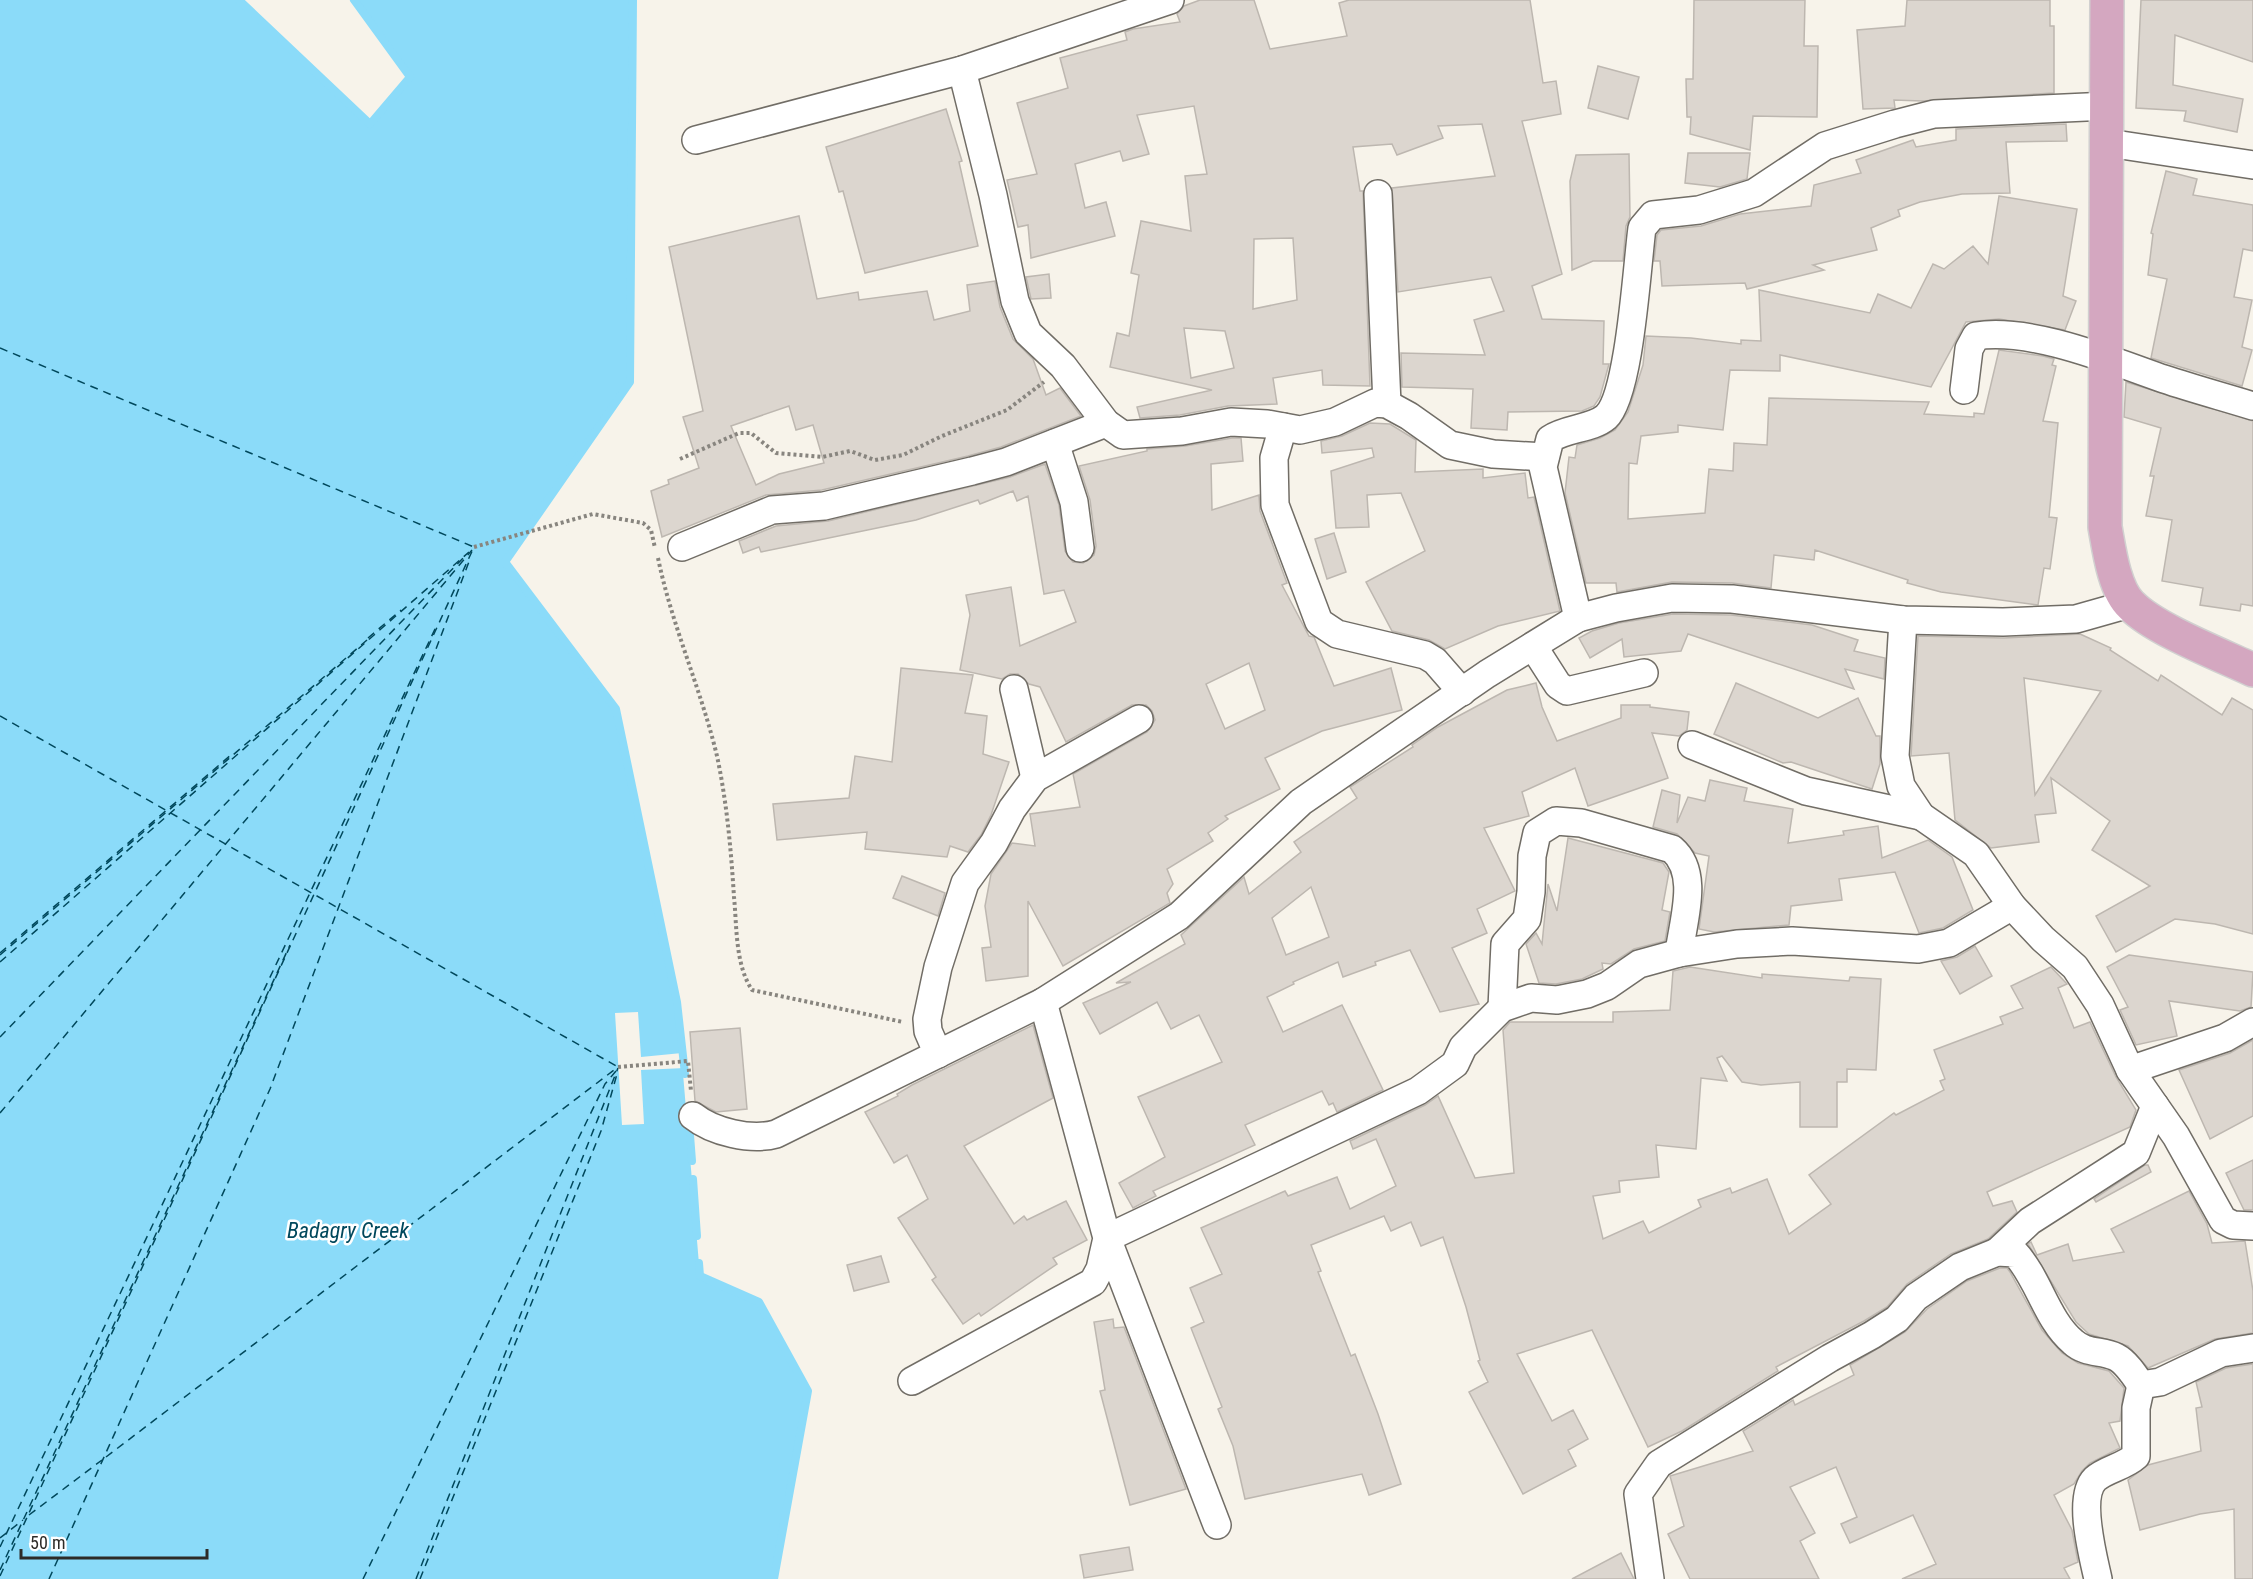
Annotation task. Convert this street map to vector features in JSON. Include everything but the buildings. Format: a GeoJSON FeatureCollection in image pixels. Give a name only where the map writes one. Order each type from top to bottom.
{"type":"FeatureCollection","features":[{"type":"Feature","properties":{"kind":"main road"},"geometry":{"type":"LineString","coordinates":[[2107,0],[2105,527],[2113,568],[2129,604],[2152,621],[2253,670]]}},
{"type":"Feature","properties":{"kind":"street"},"geometry":{"type":"LineString","coordinates":[[696,140],[962,70],[1170,0]]}},
{"type":"Feature","properties":{"kind":"street"},"geometry":{"type":"LineString","coordinates":[[962,70],[980,140],[1015,301],[1028,333],[1063,366],[1106,423],[1123,435],[1182,431],[1231,422],[1300,430],[1335,422],[1376,403],[1387,404],[1450,445],[1493,454],[1545,457]]}},
{"type":"Feature","properties":{"kind":"street"},"geometry":{"type":"LineString","coordinates":[[1578,618],[1543,467],[1550,439],[1605,418],[1615,403],[1630,326],[1642,228],[1653,215],[1699,210],[1754,193],[1825,146],[1934,114],[2108,106]]}},
{"type":"Feature","properties":{"kind":"street"},"geometry":{"type":"LineString","coordinates":[[2108,143],[2253,165]]}},
{"type":"Feature","properties":{"kind":"street"},"geometry":{"type":"LineString","coordinates":[[1378,194],[1387,404]]}},
{"type":"Feature","properties":{"kind":"street"},"geometry":{"type":"LineString","coordinates":[[1964,390],[1969,349],[1976,336],[1994,333],[2034,339],[2104,357],[2253,406]]}},
{"type":"Feature","properties":{"kind":"street"},"geometry":{"type":"LineString","coordinates":[[682,547],[772,510],[824,506],[878,495],[1006,462],[1106,423]]}},
{"type":"Feature","properties":{"kind":"street"},"geometry":{"type":"LineString","coordinates":[[1283,427],[1274,458],[1275,506],[1319,622],[1337,634],[1425,655],[1435,661],[1462,692]]}},
{"type":"Feature","properties":{"kind":"street"},"geometry":{"type":"LineString","coordinates":[[1054,443],[1074,502],[1080,548]]}},
{"type":"Feature","properties":{"kind":"street"},"geometry":{"type":"LineString","coordinates":[[693,1116],[714,1128],[767,1137],[776,1134],[933,1043],[1043,1002],[1179,916],[1301,802],[1462,692],[1578,618],[1616,608],[1672,598],[1732,599],[1903,620],[2003,622],[2076,619],[2129,604]]}},
{"type":"Feature","properties":{"kind":"street"},"geometry":{"type":"LineString","coordinates":[[1903,620],[1895,756],[1901,786],[1921,816],[1976,854],[2012,906],[2075,968],[2100,1005],[2130,1071],[2176,1136],[2223,1220],[2233,1225],[2253,1226]]}},
{"type":"Feature","properties":{"kind":"street"},"geometry":{"type":"LineString","coordinates":[[1533,646],[1558,685],[1566,691],[1644,673]]}},
{"type":"Feature","properties":{"kind":"street"},"geometry":{"type":"LineString","coordinates":[[1014,688],[1035,778]]}},
{"type":"Feature","properties":{"kind":"street"},"geometry":{"type":"LineString","coordinates":[[933,1043],[927,1019],[938,968],[965,883],[994,843],[1011,809],[1035,778],[1140,719]]}},
{"type":"Feature","properties":{"kind":"street"},"geometry":{"type":"LineString","coordinates":[[1692,745],[1806,791],[1921,816]]}},
{"type":"Feature","properties":{"kind":"street"},"geometry":{"type":"LineString","coordinates":[[1502,1008],[1505,944],[1527,919],[1531,892],[1532,856],[1537,833],[1556,821],[1581,823],[1672,849],[1682,858],[1689,876],[1679,953]]}},
{"type":"Feature","properties":{"kind":"street"},"geometry":{"type":"LineString","coordinates":[[1107,1238],[1418,1091],[1455,1064],[1463,1047],[1502,1008],[1531,998],[1557,1000],[1587,994],[1607,986],[1640,964],[1679,953],[1737,944],[1792,941],[1918,949],[1949,943],[2012,906]]}},
{"type":"Feature","properties":{"kind":"street"},"geometry":{"type":"LineString","coordinates":[[1043,1002],[1107,1238],[1217,1525]]}},
{"type":"Feature","properties":{"kind":"street"},"geometry":{"type":"LineString","coordinates":[[2130,1071],[2225,1038],[2253,1022]]}},
{"type":"Feature","properties":{"kind":"street"},"geometry":{"type":"LineString","coordinates":[[1650,1579],[1638,1494],[1659,1464],[1897,1319],[1916,1297],[1960,1267],[1997,1252],[2030,1221],[2136,1153],[2155,1106]]}},
{"type":"Feature","properties":{"kind":"street"},"geometry":{"type":"LineString","coordinates":[[912,1381],[1093,1282],[1100,1269],[1107,1238]]}},
{"type":"Feature","properties":{"kind":"street"},"geometry":{"type":"LineString","coordinates":[[1997,1252],[2015,1253],[2029,1268],[2062,1330],[2072,1342],[2084,1350],[2117,1357],[2141,1385]]}},
{"type":"Feature","properties":{"kind":"street"},"geometry":{"type":"LineString","coordinates":[[2141,1385],[2160,1382],[2221,1353],[2253,1348]]}},
{"type":"Feature","properties":{"kind":"street"},"geometry":{"type":"LineString","coordinates":[[2098,1579],[2088,1530],[2089,1488],[2096,1478],[2136,1456],[2136,1408],[2141,1385]]}},
{"type":"Feature","properties":{"kind":"path"},"geometry":{"type":"LineString","coordinates":[[680,459],[739,433],[751,434],[776,453],[822,458],[849,451],[875,460],[903,455],[1007,410],[1063,366]]}},
{"type":"Feature","properties":{"kind":"path"},"geometry":{"type":"LineString","coordinates":[[474,547],[593,514],[643,523],[651,530],[664,588],[716,755],[729,820],[738,944],[746,980],[752,990],[900,1021],[933,1043]]}},
{"type":"Feature","properties":{"kind":"path"},"geometry":{"type":"LineString","coordinates":[[618,1067],[688,1061],[693,1116]]}},
{"type":"Feature","properties":{"kind":"water","name":"Badagry Creek"},"geometry":{"type":"Polygon","coordinates":[[[0,0],[239,0],[370,124],[410,77],[354,0],[633,0],[630,382],[506,562],[616,709],[677,1002],[700,1276],[759,1302],[808,1391],[774,1579],[0,1579],[0,0]]]}},
{"type":"Feature","properties":{"kind":"pier"},"geometry":{"type":"Polygon","coordinates":[[[638,1012],[641,1057],[682,1053],[685,1068],[641,1070],[644,1124],[622,1125],[615,1013],[638,1012]]]}},
{"type":"Feature","properties":{"kind":"waterway"},"geometry":{"type":"LineString","coordinates":[[239,0],[370,124],[410,77],[354,0]]}},
{"type":"Feature","properties":{"kind":"waterway"},"geometry":{"type":"LineString","coordinates":[[633,0],[630,382],[505,562],[616,709],[677,1002],[685,1074]]}},
{"type":"Feature","properties":{"kind":"waterway"},"geometry":{"type":"LineString","coordinates":[[689,1122],[692,1161]]}},
{"type":"Feature","properties":{"kind":"waterway"},"geometry":{"type":"LineString","coordinates":[[693,1179],[697,1236]]}},
{"type":"Feature","properties":{"kind":"waterway"},"geometry":{"type":"LineString","coordinates":[[699,1263],[700,1276],[759,1302],[808,1391],[774,1579]]}},
{"type":"Feature","properties":{"kind":"ferry route"},"geometry":{"type":"LineString","coordinates":[[0,348],[474,547]]}},
{"type":"Feature","properties":{"kind":"ferry route"},"geometry":{"type":"LineString","coordinates":[[0,1576],[474,547]]}},
{"type":"Feature","properties":{"kind":"ferry route"},"geometry":{"type":"LineString","coordinates":[[0,1113],[472,550]]}},
{"type":"Feature","properties":{"kind":"ferry route"},"geometry":{"type":"LineString","coordinates":[[0,962],[469,552]]}},
{"type":"Feature","properties":{"kind":"ferry route"},"geometry":{"type":"LineString","coordinates":[[0,1037],[465,556]]}},
{"type":"Feature","properties":{"kind":"ferry route"},"geometry":{"type":"LineString","coordinates":[[49,1579],[270,1089],[470,559]]}},
{"type":"Feature","properties":{"kind":"ferry route"},"geometry":{"type":"LineString","coordinates":[[368,638],[401,610]]}},
{"type":"Feature","properties":{"kind":"ferry route"},"geometry":{"type":"LineString","coordinates":[[0,1547],[436,627]]}},
{"type":"Feature","properties":{"kind":"ferry route"},"geometry":{"type":"LineString","coordinates":[[0,955],[367,640]]}},
{"type":"Feature","properties":{"kind":"ferry route"},"geometry":{"type":"LineString","coordinates":[[0,716],[618,1067]]}},
{"type":"Feature","properties":{"kind":"ferry route"},"geometry":{"type":"LineString","coordinates":[[0,953],[232,754]]}},
{"type":"Feature","properties":{"kind":"ferry route"},"geometry":{"type":"LineString","coordinates":[[0,1570],[290,945]]}},
{"type":"Feature","properties":{"kind":"ferry route"},"geometry":{"type":"LineString","coordinates":[[106,1457],[618,1067]]}},
{"type":"Feature","properties":{"kind":"ferry route"},"geometry":{"type":"LineString","coordinates":[[416,1579],[618,1068]]}},
{"type":"Feature","properties":{"kind":"ferry route"},"geometry":{"type":"LineString","coordinates":[[363,1579],[605,1084],[616,1071]]}},
{"type":"Feature","properties":{"kind":"ferry route"},"geometry":{"type":"LineString","coordinates":[[420,1579],[601,1131],[617,1074]]}},
{"type":"Feature","properties":{"kind":"ferry route"},"geometry":{"type":"LineString","coordinates":[[29,1515],[102,1460]]}},
{"type":"Feature","properties":{"kind":"ferry route"},"geometry":{"type":"LineString","coordinates":[[0,1538],[23,1520]]}}]}
